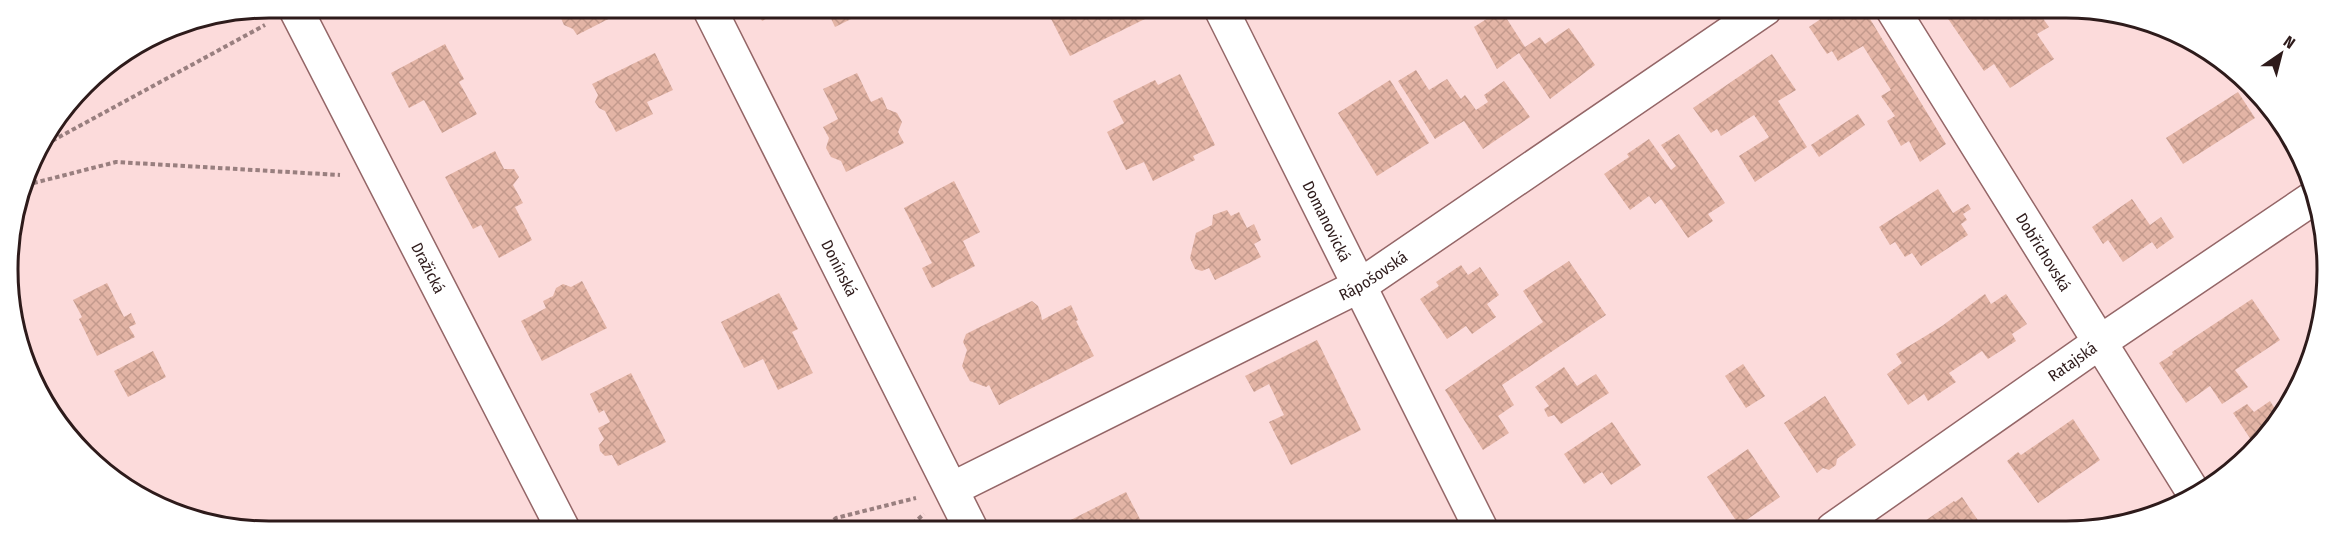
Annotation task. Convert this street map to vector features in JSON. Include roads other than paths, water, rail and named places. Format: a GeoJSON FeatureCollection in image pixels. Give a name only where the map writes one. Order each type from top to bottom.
{"type":"FeatureCollection","features":[{"type":"Feature","properties":{"kind":"street","name":"Dražická"},"geometry":{"type":"LineString","coordinates":[[300,18],[559,521]]}},
{"type":"Feature","properties":{"kind":"street","name":"Donínská"},"geometry":{"type":"LineString","coordinates":[[714,18],[967,521]]}},
{"type":"Feature","properties":{"kind":"street","name":"Domanovická"},"geometry":{"type":"LineString","coordinates":[[1226,18],[1476,521]]}},
{"type":"Feature","properties":{"kind":"street","name":"Rápošovská"},"geometry":{"type":"LineString","coordinates":[[952,489],[1360,285],[1752,18]]}},
{"type":"Feature","properties":{"kind":"street","name":"Dobřichovská"},"geometry":{"type":"LineString","coordinates":[[1898,18],[2190,488]]}},
{"type":"Feature","properties":{"kind":"street","name":"Ratajská"},"geometry":{"type":"LineString","coordinates":[[1844,521],[2100,342],[2307,202]]}}]}
